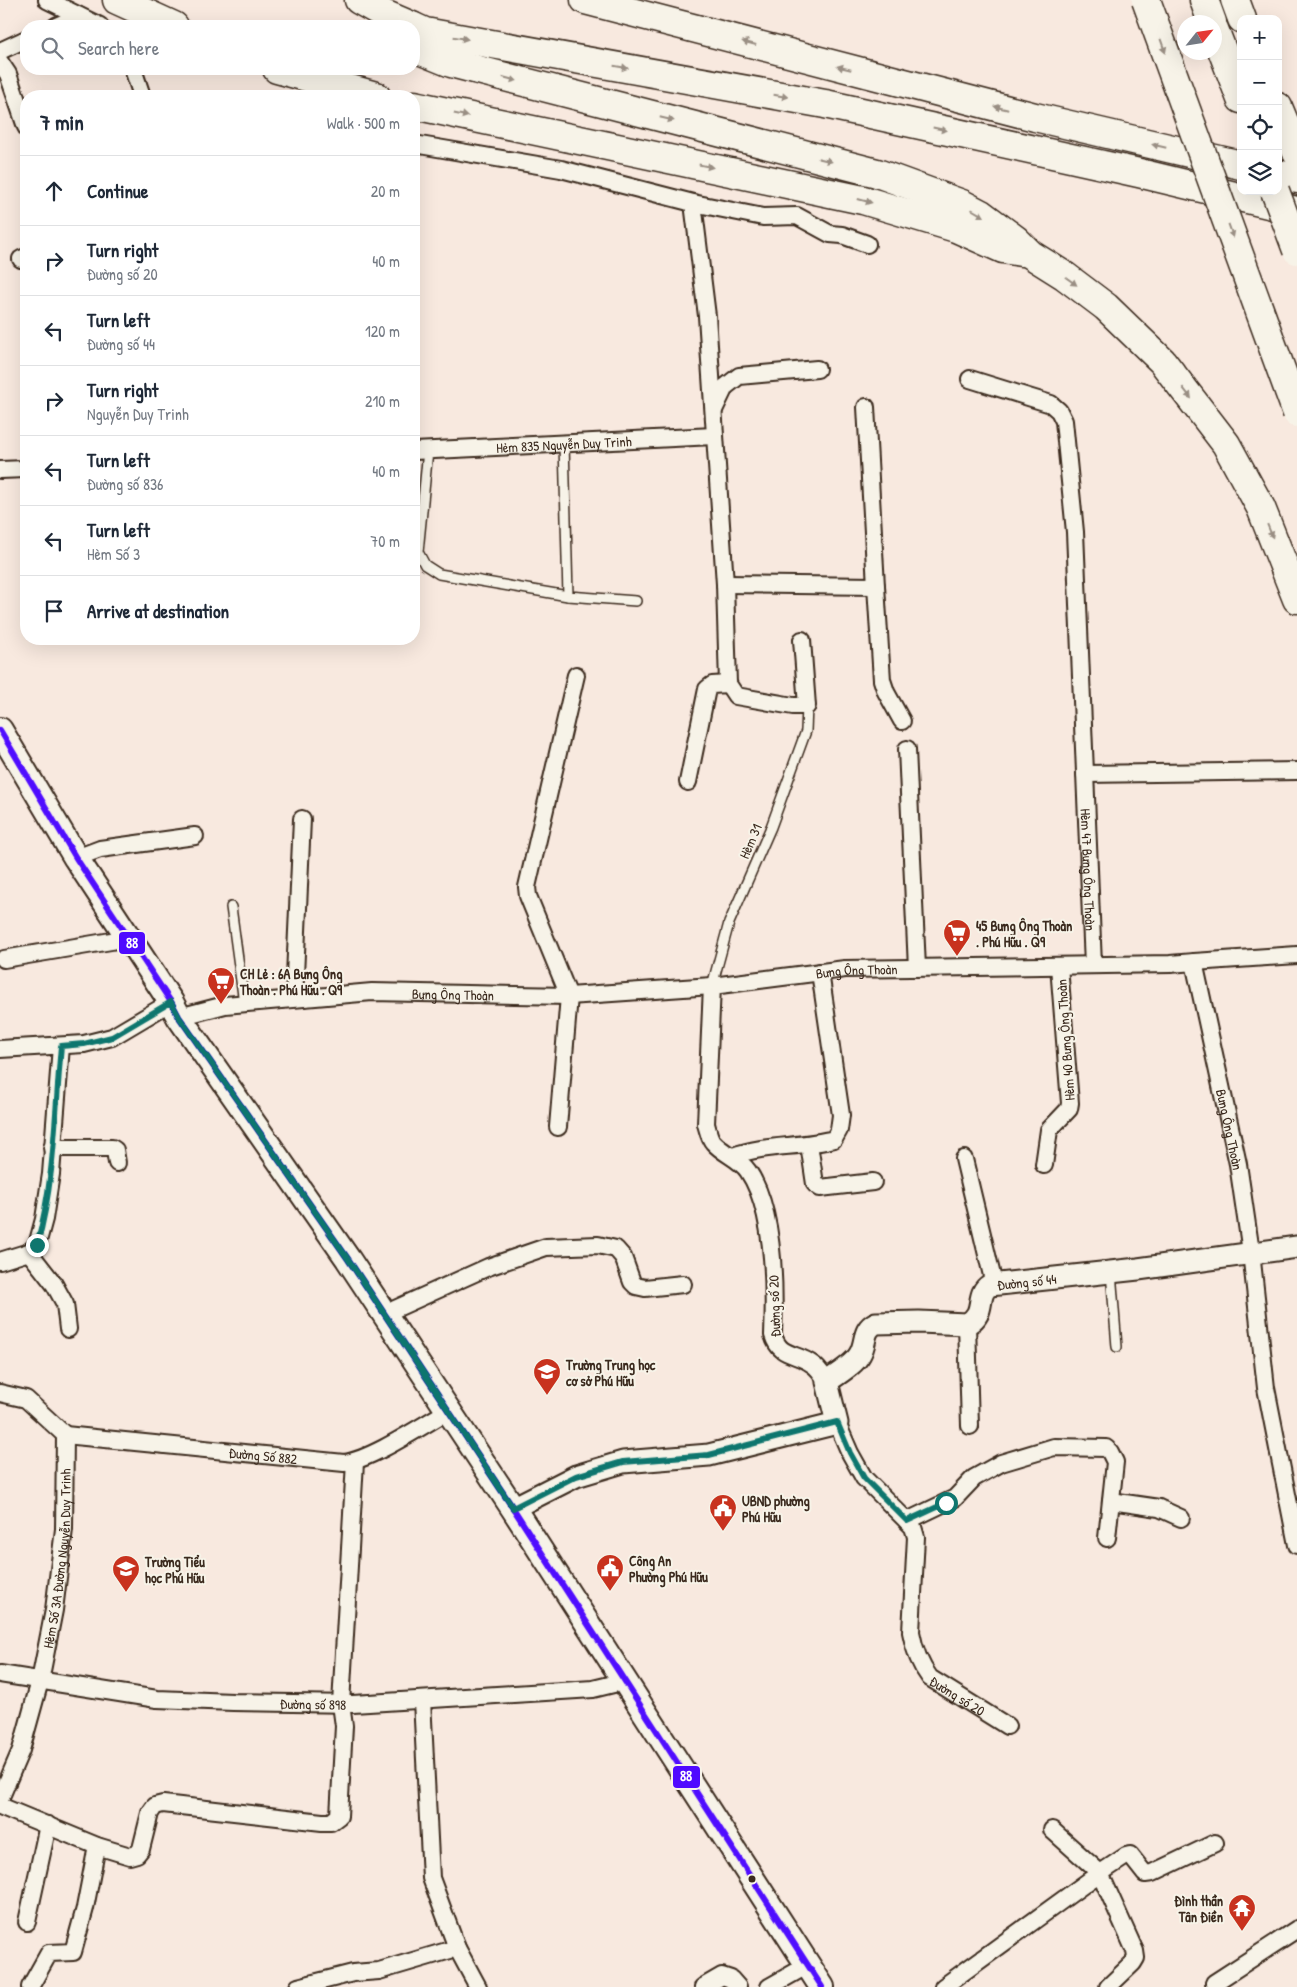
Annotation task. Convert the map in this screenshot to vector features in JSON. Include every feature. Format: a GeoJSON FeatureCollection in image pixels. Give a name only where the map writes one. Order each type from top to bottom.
{"type":"FeatureCollection","features":[{"type":"Feature","properties":{"kind":"highway"},"geometry":{"type":"LineString","coordinates":[[117,0],[161,20]]}},
{"type":"Feature","properties":{"kind":"highway"},"geometry":{"type":"LineString","coordinates":[[338,0],[367,20]]}},
{"type":"Feature","properties":{"kind":"highway"},"geometry":{"type":"LineString","coordinates":[[358,0],[397,20]]}},
{"type":"Feature","properties":{"kind":"highway"},"geometry":{"type":"LineString","coordinates":[[584,0],[1035,117],[1237,165]]}},
{"type":"Feature","properties":{"kind":"highway"},"geometry":{"type":"LineString","coordinates":[[1146,0],[1297,413]]}},
{"type":"Feature","properties":{"kind":"highway"},"geometry":{"type":"LineString","coordinates":[[1204,0],[1209,15]]}},
{"type":"Feature","properties":{"kind":"highway"},"geometry":{"type":"LineString","coordinates":[[1235,0],[1241,15]]}},
{"type":"Feature","properties":{"kind":"highway"},"geometry":{"type":"LineString","coordinates":[[420,29],[435,34],[825,104],[1297,210]]}},
{"type":"Feature","properties":{"kind":"highway"},"geometry":{"type":"LineString","coordinates":[[1222,49],[1237,88]]}},
{"type":"Feature","properties":{"kind":"highway"},"geometry":{"type":"LineString","coordinates":[[420,50],[460,66],[877,173],[962,204],[1003,229],[1030,254],[1065,276],[1106,307],[1162,361],[1226,444],[1261,508],[1297,599]]}},
{"type":"Feature","properties":{"kind":"highway"},"geometry":{"type":"LineString","coordinates":[[299,75],[354,90]]}},
{"type":"Feature","properties":{"kind":"highway"},"geometry":{"type":"LineString","coordinates":[[420,106],[863,200],[956,228],[1003,249],[1030,254]]}},
{"type":"Feature","properties":{"kind":"highway"},"geometry":{"type":"LineString","coordinates":[[1282,116],[1297,152]]}},
{"type":"Feature","properties":{"kind":"highway"},"geometry":{"type":"LineString","coordinates":[[1282,175],[1297,179]]}},
{"type":"Feature","properties":{"kind":"highway"},"geometry":{"type":"LineString","coordinates":[[1276,195],[1297,250]]}},
{"type":"Feature","properties":{"kind":"main road"},"geometry":{"type":"LineString","coordinates":[[4,743],[76,858],[175,1009],[343,1251],[513,1508],[822,1987]]}},
{"type":"Feature","properties":{"kind":"street"},"geometry":{"type":"LineString","coordinates":[[48,0],[87,20]]}},
{"type":"Feature","properties":{"kind":"street"},"geometry":{"type":"LineString","coordinates":[[70,20],[79,16]]}},
{"type":"Feature","properties":{"kind":"street"},"geometry":{"type":"LineString","coordinates":[[0,51],[20,42]]}},
{"type":"Feature","properties":{"kind":"street"},"geometry":{"type":"LineString","coordinates":[[0,62],[8,74],[20,110]]}},
{"type":"Feature","properties":{"kind":"street"},"geometry":{"type":"LineString","coordinates":[[135,75],[140,90]]}},
{"type":"Feature","properties":{"kind":"street"},"geometry":{"type":"LineString","coordinates":[[420,145],[561,169],[693,203],[763,218],[797,216],[830,234],[867,244]]}},
{"type":"Feature","properties":{"kind":"street"},"geometry":{"type":"LineString","coordinates":[[693,203],[708,316],[714,436],[725,584],[728,684],[736,696],[793,706],[807,706],[802,640]]}},
{"type":"Feature","properties":{"kind":"street"},"geometry":{"type":"LineString","coordinates":[[713,412],[725,387],[739,376],[817,369]]}},
{"type":"Feature","properties":{"kind":"street","name":"Hèm 47 Bưng Ông Thoàn"},"geometry":{"type":"LineString","coordinates":[[970,379],[1051,404],[1059,411],[1064,421],[1075,532],[1093,965]]}},
{"type":"Feature","properties":{"kind":"street"},"geometry":{"type":"LineString","coordinates":[[866,407],[882,680],[886,692],[902,721]]}},
{"type":"Feature","properties":{"kind":"street","name":"Hẻm 835 Nguyễn Duy Trinh"},"geometry":{"type":"LineString","coordinates":[[421,450],[714,436]]}},
{"type":"Feature","properties":{"kind":"street"},"geometry":{"type":"LineString","coordinates":[[0,470],[20,469]]}},
{"type":"Feature","properties":{"kind":"street"},"geometry":{"type":"LineString","coordinates":[[725,584],[876,586]]}},
{"type":"Feature","properties":{"kind":"street"},"geometry":{"type":"LineString","coordinates":[[558,1126],[569,996],[532,905],[527,887],[576,675]]}},
{"type":"Feature","properties":{"kind":"street"},"geometry":{"type":"LineString","coordinates":[[688,782],[707,689],[712,685],[728,684]]}},
{"type":"Feature","properties":{"kind":"street"},"geometry":{"type":"LineString","coordinates":[[907,749],[917,968]]}},
{"type":"Feature","properties":{"kind":"street"},"geometry":{"type":"LineString","coordinates":[[1085,774],[1297,771]]}},
{"type":"Feature","properties":{"kind":"street"},"geometry":{"type":"LineString","coordinates":[[294,998],[302,819]]}},
{"type":"Feature","properties":{"kind":"street"},"geometry":{"type":"LineString","coordinates":[[76,858],[100,850],[195,836]]}},
{"type":"Feature","properties":{"kind":"street"},"geometry":{"type":"LineString","coordinates":[[4,959],[130,938]]}},
{"type":"Feature","properties":{"kind":"street"},"geometry":{"type":"LineString","coordinates":[[1194,962],[1297,955]]}},
{"type":"Feature","properties":{"kind":"street","name":"Bưng Ông Thoàn"},"geometry":{"type":"LineString","coordinates":[[0,1049],[84,1044],[112,1037],[175,1009],[372,992],[569,996],[712,986],[845,969],[1170,964],[1194,962],[1238,1164],[1251,1252],[1266,1388],[1297,1545]]}},
{"type":"Feature","properties":{"kind":"street","name":"Hèm 40 Bưng Ông Thoàn"},"geometry":{"type":"LineString","coordinates":[[1044,1165],[1049,1130],[1070,1109],[1059,966]]}},
{"type":"Feature","properties":{"kind":"street"},"geometry":{"type":"LineString","coordinates":[[733,1156],[750,1150],[809,1144],[834,1139],[839,1130],[841,1115],[820,972]]}},
{"type":"Feature","properties":{"kind":"street","name":"Đường số 20"},"geometry":{"type":"LineString","coordinates":[[712,986],[706,1124],[713,1142],[743,1163],[765,1206],[774,1279],[773,1335],[776,1344],[782,1351],[813,1364],[827,1382],[837,1422],[850,1453],[864,1478],[913,1527],[916,1537],[911,1632],[923,1670],[930,1678],[1007,1726]]}},
{"type":"Feature","properties":{"kind":"street"},"geometry":{"type":"LineString","coordinates":[[0,1261],[29,1252],[37,1245],[44,1219],[51,1174],[61,1046]]}},
{"type":"Feature","properties":{"kind":"street"},"geometry":{"type":"LineString","coordinates":[[809,1144],[815,1184],[820,1188],[873,1182]]}},
{"type":"Feature","properties":{"kind":"street"},"geometry":{"type":"LineString","coordinates":[[52,1148],[112,1148],[115,1150],[117,1163]]}},
{"type":"Feature","properties":{"kind":"street"},"geometry":{"type":"LineString","coordinates":[[964,1159],[994,1284]]}},
{"type":"Feature","properties":{"kind":"street"},"geometry":{"type":"LineString","coordinates":[[384,1314],[488,1267],[546,1247],[598,1245],[616,1249],[623,1256],[632,1282],[636,1286],[645,1288],[683,1284]]}},
{"type":"Feature","properties":{"kind":"street"},"geometry":{"type":"LineString","coordinates":[[1251,1252],[1297,1247]]}},
{"type":"Feature","properties":{"kind":"street"},"geometry":{"type":"LineString","coordinates":[[29,1252],[54,1284],[65,1304],[68,1329]]}},
{"type":"Feature","properties":{"kind":"street","name":"Đường số 44"},"geometry":{"type":"LineString","coordinates":[[967,1324],[974,1320],[979,1312],[983,1292],[986,1287],[994,1284],[1111,1272],[1251,1252]]}},
{"type":"Feature","properties":{"kind":"street"},"geometry":{"type":"LineString","coordinates":[[827,1382],[860,1355],[866,1330],[876,1323],[967,1324],[970,1426]]}},
{"type":"Feature","properties":{"kind":"street"},"geometry":{"type":"LineString","coordinates":[[0,1393],[26,1399],[65,1435]]}},
{"type":"Feature","properties":{"kind":"street","name":"Đường Số 882"},"geometry":{"type":"LineString","coordinates":[[65,1435],[344,1463],[355,1462],[448,1411]]}},
{"type":"Feature","properties":{"kind":"street"},"geometry":{"type":"LineString","coordinates":[[513,1508],[576,1476],[623,1462],[709,1455],[837,1422]]}},
{"type":"Feature","properties":{"kind":"street","name":"Hèm Số 3A Đường Nguyễn Duy Trinh"},"geometry":{"type":"LineString","coordinates":[[0,1799],[21,1750],[40,1681],[54,1610],[64,1529],[65,1435]]}},
{"type":"Feature","properties":{"kind":"street"},"geometry":{"type":"LineString","coordinates":[[907,1521],[955,1498],[974,1478],[1001,1463],[1054,1448],[1106,1448],[1114,1462],[1107,1538]]}},
{"type":"Feature","properties":{"kind":"street"},"geometry":{"type":"LineString","coordinates":[[0,1806],[98,1846],[130,1856],[137,1854],[141,1849],[150,1812],[155,1806],[163,1804],[331,1822],[339,1816],[344,1726],[341,1704],[355,1462]]}},
{"type":"Feature","properties":{"kind":"street"},"geometry":{"type":"LineString","coordinates":[[1111,1500],[1159,1508],[1181,1518]]}},
{"type":"Feature","properties":{"kind":"street","name":"Đường số 898"},"geometry":{"type":"LineString","coordinates":[[0,1674],[157,1699],[341,1704],[593,1689],[626,1681]]}},
{"type":"Feature","properties":{"kind":"street"},"geometry":{"type":"LineString","coordinates":[[422,1700],[431,1878],[457,1948],[478,1987]]}},
{"type":"Feature","properties":{"kind":"street"},"geometry":{"type":"LineString","coordinates":[[27,1922],[48,1825]]}},
{"type":"Feature","properties":{"kind":"street"},"geometry":{"type":"LineString","coordinates":[[1052,1830],[1100,1873],[1136,1958],[1108,1987]]}},
{"type":"Feature","properties":{"kind":"street"},"geometry":{"type":"LineString","coordinates":[[943,1987],[1100,1873],[1130,1855],[1145,1874],[1152,1873],[1215,1843]]}},
{"type":"Feature","properties":{"kind":"street"},"geometry":{"type":"LineString","coordinates":[[30,1987],[49,1953],[73,1952],[85,1908],[98,1846]]}},
{"type":"Feature","properties":{"kind":"street"},"geometry":{"type":"LineString","coordinates":[[1214,1982],[1297,1929]]}},
{"type":"Feature","properties":{"kind":"street"},"geometry":{"type":"LineString","coordinates":[[298,1987],[353,1973],[379,1971],[457,1948]]}},
{"type":"Feature","properties":{"kind":"street"},"geometry":{"type":"LineString","coordinates":[[769,1987],[808,1965]]}},
{"type":"Feature","properties":{"kind":"street"},"geometry":{"type":"LineString","coordinates":[[703,1987],[722,1976],[731,1979],[738,1987]]}},
{"type":"Feature","properties":{"kind":"lane"},"geometry":{"type":"LineString","coordinates":[[564,443],[568,596]]}},
{"type":"Feature","properties":{"kind":"lane"},"geometry":{"type":"LineString","coordinates":[[420,484],[421,450]]}},
{"type":"Feature","properties":{"kind":"lane"},"geometry":{"type":"LineString","coordinates":[[420,556],[425,565],[439,574],[568,596],[636,601]]}},
{"type":"Feature","properties":{"kind":"lane","name":"Hèm 31"},"geometry":{"type":"LineString","coordinates":[[712,986],[729,923],[771,827],[806,731],[807,706]]}},
{"type":"Feature","properties":{"kind":"lane"},"geometry":{"type":"LineString","coordinates":[[231,907],[244,1003]]}},
{"type":"Feature","properties":{"kind":"lane"},"geometry":{"type":"LineString","coordinates":[[1111,1272],[1118,1347]]}},
{"type":"Feature","properties":{"kind":"transit line","name":"88"},"geometry":{"type":"LineString","coordinates":[[0,730],[76,858],[179,1017],[348,1259],[513,1508],[822,1987]]}},
{"type":"Feature","properties":{"kind":"place","name":"45 Bưng Ông Thoàn . Phú Hữu . Q9"},"geometry":{"type":"Point","coordinates":[957,957]}},
{"type":"Feature","properties":{"kind":"place","name":"CH Lẻ : 6A Bưng Ông Thoàn . Phú Hữu . Q9"},"geometry":{"type":"Point","coordinates":[221,1005]}},
{"type":"Feature","properties":{"kind":"place","name":"Trường Trung học cơ sở Phú Hữu"},"geometry":{"type":"Point","coordinates":[547,1396]}},
{"type":"Feature","properties":{"kind":"place","name":"UBND phường Phú Hữu"},"geometry":{"type":"Point","coordinates":[723,1532]}},
{"type":"Feature","properties":{"kind":"place","name":"Công An Phường Phú Hữu"},"geometry":{"type":"Point","coordinates":[610,1592]}},
{"type":"Feature","properties":{"kind":"place","name":"Trường Tiểu học Phú Hữu"},"geometry":{"type":"Point","coordinates":[126,1593]}},
{"type":"Feature","properties":{"kind":"place","name":"Đình thần Tân Điền"},"geometry":{"type":"Point","coordinates":[1242,1932]}},
{"type":"Feature","properties":{"kind":"route"},"geometry":{"type":"LineString","coordinates":[[37,1245],[44,1219],[51,1174],[61,1046],[84,1044],[112,1037],[171,1002],[179,1017],[348,1259],[513,1508],[576,1476],[623,1462],[709,1455],[837,1422],[850,1453],[864,1478],[907,1521],[946,1503]]}}]}
